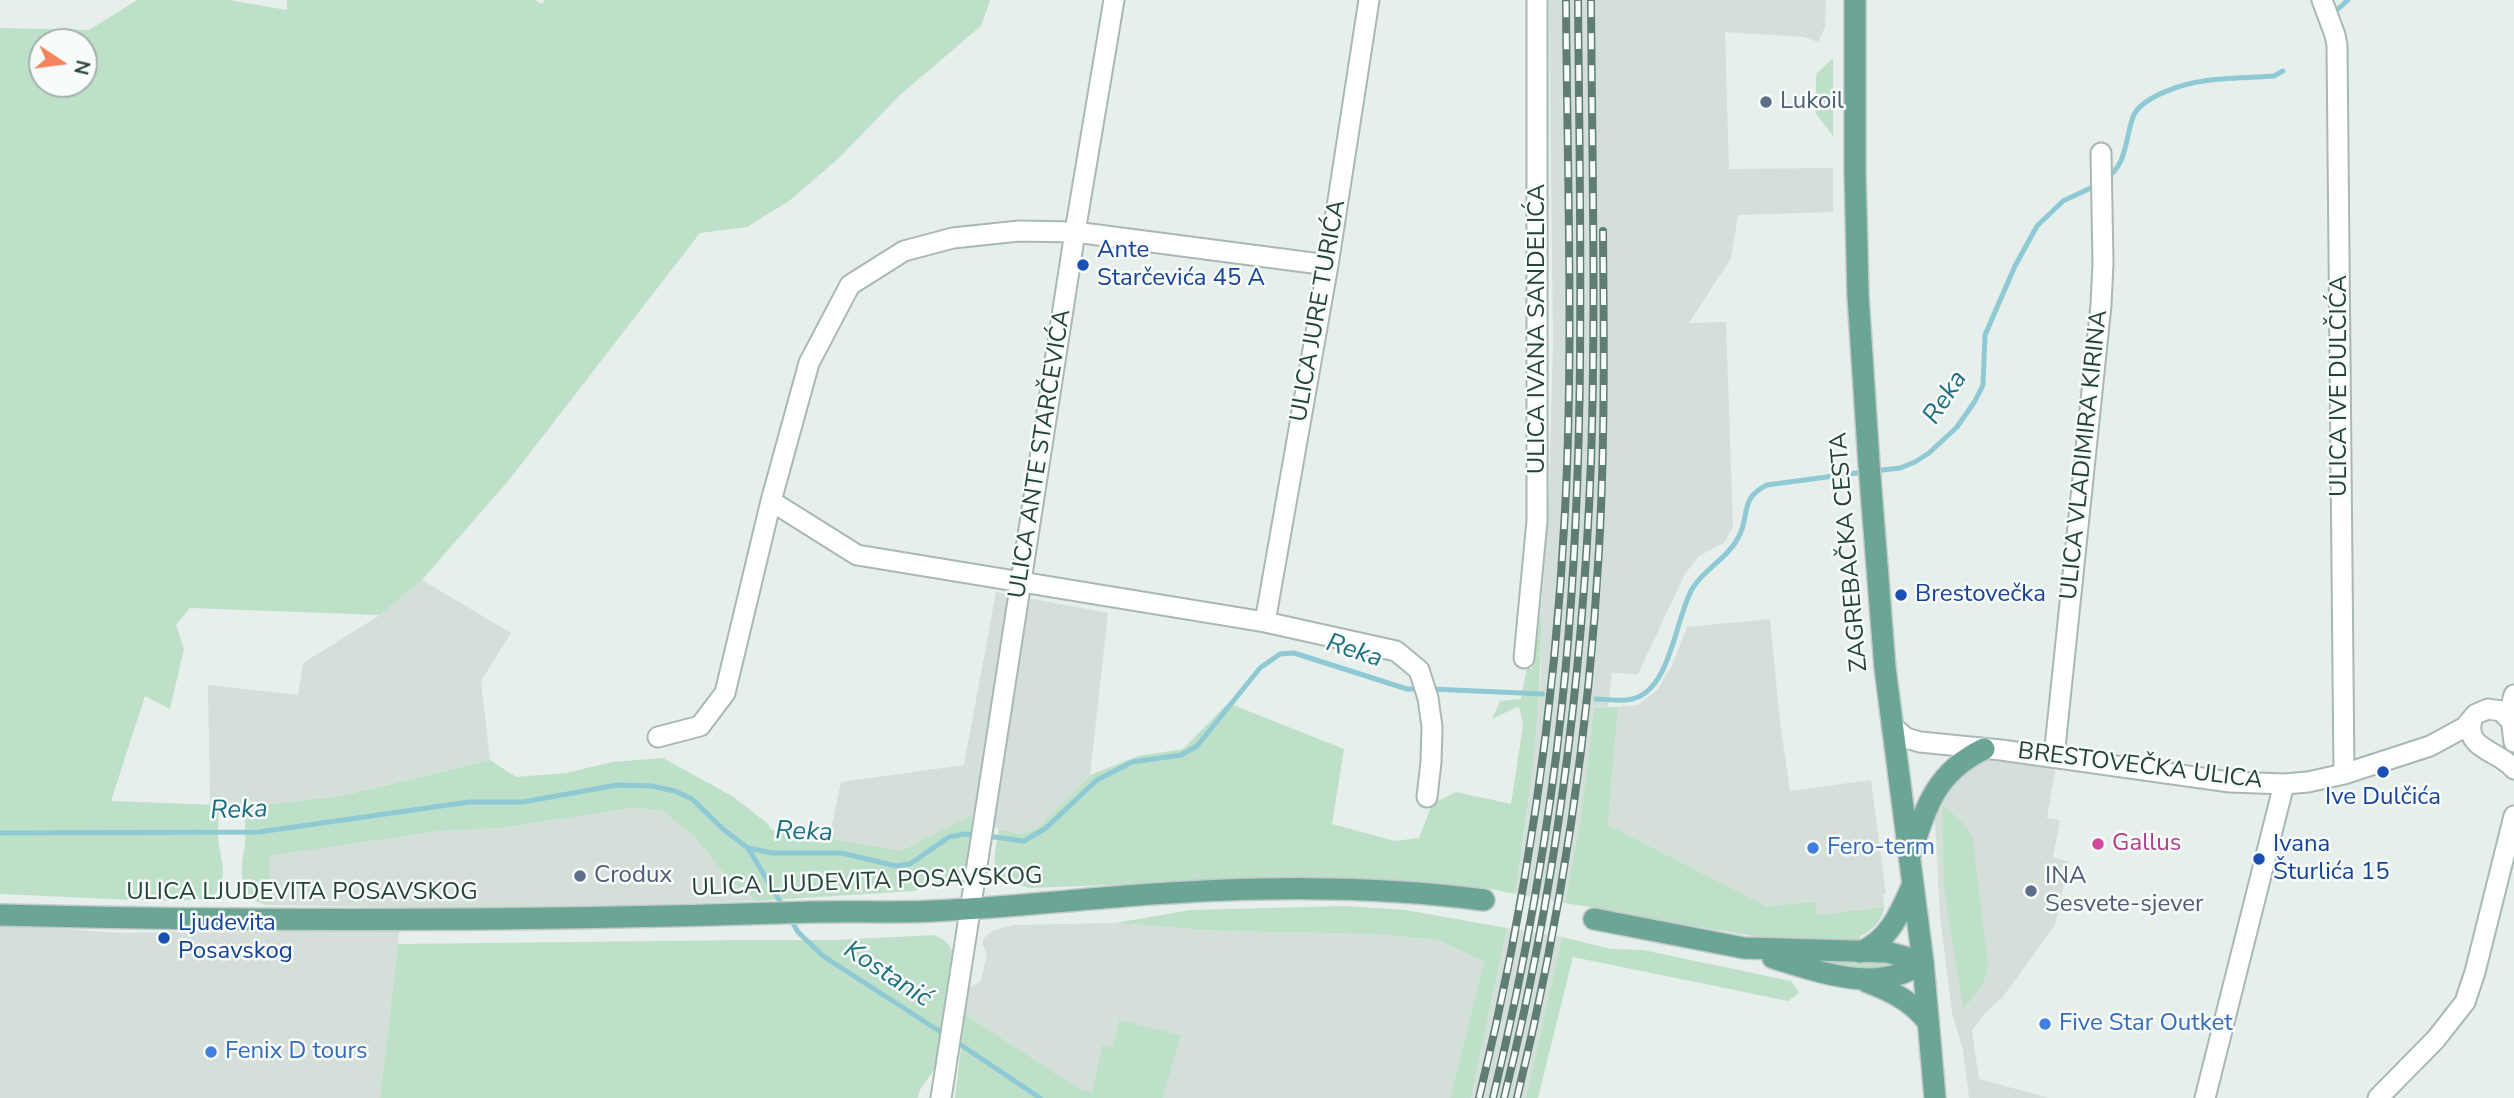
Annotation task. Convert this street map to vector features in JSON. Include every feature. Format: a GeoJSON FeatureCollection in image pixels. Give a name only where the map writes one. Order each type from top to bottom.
{"type":"FeatureCollection","features":[{"type":"Feature","properties":{"kind":"main road","name":"ZAGREBAČKA CESTA"},"geometry":{"type":"LineString","coordinates":[[1854,0],[1858,296],[1871,493],[1892,726],[1923,962],[1935,1098]]}},
{"type":"Feature","properties":{"kind":"main road"},"geometry":{"type":"LineString","coordinates":[[1910,856],[1927,807],[1938,786],[1956,765],[1984,748]]}},
{"type":"Feature","properties":{"kind":"main road"},"geometry":{"type":"LineString","coordinates":[[1860,952],[1874,945],[1889,931],[1913,882]]}},
{"type":"Feature","properties":{"kind":"main road","name":"ULICA LJUDEVITA POSAVSKOG"},"geometry":{"type":"LineString","coordinates":[[0,915],[234,920],[500,919],[932,911],[1247,890],[1396,891],[1484,900]]}},
{"type":"Feature","properties":{"kind":"main road"},"geometry":{"type":"LineString","coordinates":[[1594,919],[1744,948],[1801,966],[1860,979],[1905,1000],[1921,1012],[1928,1022]]}},
{"type":"Feature","properties":{"kind":"main road"},"geometry":{"type":"LineString","coordinates":[[1744,948],[1895,953],[1923,962]]}},
{"type":"Feature","properties":{"kind":"main road"},"geometry":{"type":"LineString","coordinates":[[1860,979],[1898,976],[1923,962]]}},
{"type":"Feature","properties":{"kind":"street","name":"ULICA ANTE STARČEVIĆA"},"geometry":{"type":"LineString","coordinates":[[941,1098],[1075,232],[1114,0]]}},
{"type":"Feature","properties":{"kind":"street","name":"ULICA JURE TURIĆA"},"geometry":{"type":"LineString","coordinates":[[1265,622],[1328,265],[1369,0]]}},
{"type":"Feature","properties":{"kind":"street","name":"ULICA IVANA SANDELIĆA"},"geometry":{"type":"LineString","coordinates":[[1524,657],[1538,495],[1537,0]]}},
{"type":"Feature","properties":{"kind":"street","name":"ULICA IVE DULČIĆA"},"geometry":{"type":"LineString","coordinates":[[2322,0],[2337,45],[2344,774]]}},
{"type":"Feature","properties":{"kind":"street","name":"ULICA VLADIMIRA KIRINA"},"geometry":{"type":"LineString","coordinates":[[2054,757],[2101,306],[2101,162]]}},
{"type":"Feature","properties":{"kind":"street"},"geometry":{"type":"LineString","coordinates":[[658,737],[700,726],[725,693],[771,501],[809,363],[850,285],[904,251],[953,238],[1019,230],[1075,232],[1328,265]]}},
{"type":"Feature","properties":{"kind":"street"},"geometry":{"type":"LineString","coordinates":[[771,501],[857,555],[1265,622],[1396,651],[1419,670],[1425,691],[1432,727],[1427,797]]}},
{"type":"Feature","properties":{"kind":"street","name":"BRESTOVEČKA ULICA"},"geometry":{"type":"LineString","coordinates":[[1892,726],[1914,741],[2054,757],[2230,782],[2284,784],[2344,774],[2430,746],[2465,727],[2514,681]]}},
{"type":"Feature","properties":{"kind":"street"},"geometry":{"type":"LineString","coordinates":[[2482,747],[2501,748],[2506,744],[2512,732],[2510,710],[2514,695]]}},
{"type":"Feature","properties":{"kind":"street"},"geometry":{"type":"LineString","coordinates":[[2512,732],[2501,711],[2480,714],[2470,733],[2482,747],[2504,759],[2514,769]]}},
{"type":"Feature","properties":{"kind":"street","name":"BRESTOVEČKA ULICA"},"geometry":{"type":"LineString","coordinates":[[2430,746],[2462,742],[2482,747]]}},
{"type":"Feature","properties":{"kind":"street"},"geometry":{"type":"LineString","coordinates":[[2205,1098],[2284,784]]}},
{"type":"Feature","properties":{"kind":"street"},"geometry":{"type":"LineString","coordinates":[[2378,1098],[2436,1039],[2465,1002],[2514,816]]}},
{"type":"Feature","properties":{"kind":"shaded area"},"geometry":{"type":"Polygon","coordinates":[[[1549,0],[1826,0],[1825,27],[1818,42],[1804,37],[1725,32],[1729,169],[1833,168],[1833,212],[1738,215],[1731,258],[1689,323],[1726,322],[1733,527],[1724,543],[1699,556],[1685,574],[1638,674],[1612,673],[1608,707],[1594,708],[1581,817],[1565,903],[1515,894],[1526,825],[1541,674],[1541,609],[1549,491],[1553,344],[1549,0]]]}},
{"type":"Feature","properties":{"kind":"shaded area"},"geometry":{"type":"Polygon","coordinates":[[[422,580],[511,633],[481,681],[490,760],[340,796],[244,807],[210,805],[208,685],[298,695],[303,663],[380,615],[422,580]]]}},
{"type":"Feature","properties":{"kind":"shaded area"},"geometry":{"type":"Polygon","coordinates":[[[996,592],[1108,613],[1090,775],[1038,828],[1020,834],[999,829],[969,816],[901,851],[829,838],[841,782],[964,765],[996,592]]]}},
{"type":"Feature","properties":{"kind":"shaded area"},"geometry":{"type":"Polygon","coordinates":[[[1770,619],[1790,791],[1871,780],[1886,894],[1883,895],[1884,907],[1817,915],[1815,902],[1767,906],[1608,825],[1618,707],[1638,705],[1658,689],[1672,665],[1687,627],[1770,619]]]}},
{"type":"Feature","properties":{"kind":"shaded area"},"geometry":{"type":"Polygon","coordinates":[[[1978,760],[2056,765],[2047,818],[2060,820],[2053,857],[2069,862],[2055,925],[2002,998],[1972,1030],[1979,1079],[2049,1098],[1969,1098],[1963,1050],[1952,1013],[1940,917],[1935,819],[1936,810],[1957,772],[1978,760]]]}},
{"type":"Feature","properties":{"kind":"shaded area"},"geometry":{"type":"Polygon","coordinates":[[[631,808],[661,810],[693,835],[730,881],[755,901],[494,909],[271,905],[268,856],[440,831],[502,828],[631,808]]]}},
{"type":"Feature","properties":{"kind":"shaded area"},"geometry":{"type":"Polygon","coordinates":[[[1115,923],[1221,931],[1374,934],[1437,940],[1484,961],[1450,1098],[1163,1098],[1181,1035],[1119,1021],[1113,1048],[1102,1045],[1092,1092],[1076,1087],[965,1014],[970,987],[981,981],[987,954],[982,944],[992,931],[1013,925],[1115,923]]]}},
{"type":"Feature","properties":{"kind":"shaded area"},"geometry":{"type":"Polygon","coordinates":[[[0,924],[117,933],[174,932],[219,926],[400,927],[380,1098],[0,1098],[0,924]]]}},
{"type":"Feature","properties":{"kind":"shaded area"},"geometry":{"type":"Polygon","coordinates":[[[1507,928],[1562,937],[1526,1098],[1471,1098],[1507,928]]]}},
{"type":"Feature","properties":{"kind":"green space"},"geometry":{"type":"Polygon","coordinates":[[[137,0],[229,0],[287,10],[287,0],[534,0],[542,4],[545,0],[990,0],[981,26],[900,95],[839,158],[789,201],[747,227],[700,233],[509,480],[422,580],[380,615],[190,608],[176,625],[184,649],[170,709],[145,696],[111,801],[219,805],[218,836],[223,866],[222,879],[217,892],[211,898],[198,900],[156,901],[0,894],[0,28],[28,29],[28,98],[98,98],[98,28],[92,28],[137,0]]]}},
{"type":"Feature","properties":{"kind":"green space"},"geometry":{"type":"Polygon","coordinates":[[[1833,58],[1833,136],[1816,114],[1816,78],[1817,73],[1833,58]]]}},
{"type":"Feature","properties":{"kind":"green space"},"geometry":{"type":"Polygon","coordinates":[[[1541,609],[1534,752],[1515,894],[1419,881],[1322,877],[1031,888],[1007,880],[996,869],[995,853],[999,829],[1020,834],[1038,828],[1090,775],[1138,756],[1183,749],[1228,703],[1344,749],[1332,824],[1395,841],[1419,838],[1432,804],[1456,792],[1511,804],[1523,725],[1519,706],[1492,719],[1500,701],[1521,699],[1527,667],[1532,669],[1541,609]]]}},
{"type":"Feature","properties":{"kind":"green space"},"geometry":{"type":"Polygon","coordinates":[[[1618,707],[1608,825],[1767,906],[1816,902],[1817,915],[1884,907],[1876,925],[1859,937],[1861,943],[1784,941],[1565,903],[1581,817],[1594,708],[1618,707]]]}},
{"type":"Feature","properties":{"kind":"green space"},"geometry":{"type":"Polygon","coordinates":[[[663,758],[732,796],[772,830],[813,842],[829,838],[901,851],[969,816],[976,819],[969,868],[954,879],[914,891],[756,901],[730,881],[693,835],[661,810],[631,808],[502,828],[440,831],[269,856],[271,905],[253,899],[244,886],[244,807],[341,796],[490,760],[516,777],[566,773],[612,762],[663,758]]]}},
{"type":"Feature","properties":{"kind":"green space"},"geometry":{"type":"Polygon","coordinates":[[[1942,805],[1964,825],[1973,840],[1988,965],[1984,982],[1963,1010],[1944,887],[1942,805]]]}},
{"type":"Feature","properties":{"kind":"green space"},"geometry":{"type":"Polygon","coordinates":[[[1344,906],[1406,910],[1507,928],[1471,1098],[1450,1098],[1484,961],[1437,940],[1374,934],[1221,931],[1115,923],[1190,910],[1344,906]]]}},
{"type":"Feature","properties":{"kind":"green space"},"geometry":{"type":"Polygon","coordinates":[[[933,935],[945,941],[952,951],[936,1066],[918,1098],[380,1098],[398,944],[836,940],[933,935]]]}},
{"type":"Feature","properties":{"kind":"green space"},"geometry":{"type":"Polygon","coordinates":[[[1562,937],[1611,949],[1643,950],[1791,981],[1799,993],[1788,1001],[1573,957],[1538,1098],[1526,1098],[1562,937]]]}},
{"type":"Feature","properties":{"kind":"green space"},"geometry":{"type":"Polygon","coordinates":[[[1817,957],[1889,960],[1890,969],[1871,974],[1817,961],[1817,957]]]}},
{"type":"Feature","properties":{"kind":"green space"},"geometry":{"type":"Polygon","coordinates":[[[965,1014],[1076,1087],[1092,1092],[1102,1045],[1113,1047],[1119,1020],[1181,1035],[1163,1098],[955,1098],[965,1014]]]}},
{"type":"Feature","properties":{"kind":"waterway","name":"Reka"},"geometry":{"type":"LineString","coordinates":[[2338,9],[2348,0]]}},
{"type":"Feature","properties":{"kind":"waterway","name":"Reka"},"geometry":{"type":"LineString","coordinates":[[2105,179],[2118,167],[2133,117],[2144,103],[2174,88],[2195,83],[2274,76],[2283,71]]}},
{"type":"Feature","properties":{"kind":"waterway","name":"Reka"},"geometry":{"type":"LineString","coordinates":[[1874,471],[1900,468],[1915,462],[1957,427],[1983,385],[1985,335],[2015,266],[2037,226],[2063,201],[2097,185]]}},
{"type":"Feature","properties":{"kind":"waterway","name":"Reka"},"geometry":{"type":"LineString","coordinates":[[1596,699],[1633,699],[1649,690],[1665,664],[1692,589],[1733,545],[1742,530],[1749,502],[1758,490],[1767,485],[1864,472]]}},
{"type":"Feature","properties":{"kind":"waterway","name":"Reka"},"geometry":{"type":"LineString","coordinates":[[987,836],[1024,841],[1046,828],[1097,780],[1132,762],[1181,755],[1197,746],[1260,668],[1280,654],[1294,653],[1407,689],[1421,689]]}},
{"type":"Feature","properties":{"kind":"waterway","name":"Reka"},"geometry":{"type":"LineString","coordinates":[[1431,689],[1543,694]]}},
{"type":"Feature","properties":{"kind":"waterway","name":"Reka"},"geometry":{"type":"LineString","coordinates":[[0,833],[259,832],[469,802],[523,802],[617,785],[652,786],[675,791],[692,799],[723,829],[748,848],[772,853],[842,853],[896,866],[910,864],[949,837],[977,835]]}},
{"type":"Feature","properties":{"kind":"waterway","name":"Kostanić"},"geometry":{"type":"LineString","coordinates":[[748,848],[784,908]]}},
{"type":"Feature","properties":{"kind":"waterway","name":"Kostanić"},"geometry":{"type":"LineString","coordinates":[[791,920],[798,932],[823,956],[947,1036]]}},
{"type":"Feature","properties":{"kind":"waterway","name":"Kostanić"},"geometry":{"type":"LineString","coordinates":[[955,1041],[1040,1098]]}},
{"type":"Feature","properties":{"kind":"railway"},"geometry":{"type":"LineString","coordinates":[[1479,1098],[1511,953],[1536,807],[1560,585],[1569,383],[1566,0]]}},
{"type":"Feature","properties":{"kind":"railway"},"geometry":{"type":"LineString","coordinates":[[1493,1098],[1525,952],[1542,853],[1562,705],[1570,617],[1579,441],[1578,0]]}},
{"type":"Feature","properties":{"kind":"railway"},"geometry":{"type":"LineString","coordinates":[[1504,1098],[1522,1020],[1552,861],[1574,702],[1581,622],[1592,403],[1591,0]]}},
{"type":"Feature","properties":{"kind":"railway"},"geometry":{"type":"LineString","coordinates":[[1517,1098],[1560,894],[1588,687],[1602,470],[1603,231]]}},
{"type":"Feature","properties":{"kind":"place","name":"Lukoil"},"geometry":{"type":"Point","coordinates":[1766,102]}},
{"type":"Feature","properties":{"kind":"place","name":"Ante Starčevića 45 A"},"geometry":{"type":"Point","coordinates":[1083,265]}},
{"type":"Feature","properties":{"kind":"place","name":"Brestovečka"},"geometry":{"type":"Point","coordinates":[1901,595]}},
{"type":"Feature","properties":{"kind":"place","name":"Ive Dulčića"},"geometry":{"type":"Point","coordinates":[2383,772]}},
{"type":"Feature","properties":{"kind":"place","name":"Gallus"},"geometry":{"type":"Point","coordinates":[2098,844]}},
{"type":"Feature","properties":{"kind":"place","name":"Fero-term"},"geometry":{"type":"Point","coordinates":[1813,848]}},
{"type":"Feature","properties":{"kind":"place","name":"Ivana Šturlića 15"},"geometry":{"type":"Point","coordinates":[2259,859]}},
{"type":"Feature","properties":{"kind":"place","name":"Crodux"},"geometry":{"type":"Point","coordinates":[580,876]}},
{"type":"Feature","properties":{"kind":"place","name":"INA Sesvete-sjever"},"geometry":{"type":"Point","coordinates":[2031,891]}},
{"type":"Feature","properties":{"kind":"place","name":"Ljudevita Posavskog"},"geometry":{"type":"Point","coordinates":[164,938]}},
{"type":"Feature","properties":{"kind":"place","name":"Five Star Outket"},"geometry":{"type":"Point","coordinates":[2045,1024]}},
{"type":"Feature","properties":{"kind":"place","name":"Fenix D tours"},"geometry":{"type":"Point","coordinates":[211,1052]}}]}
